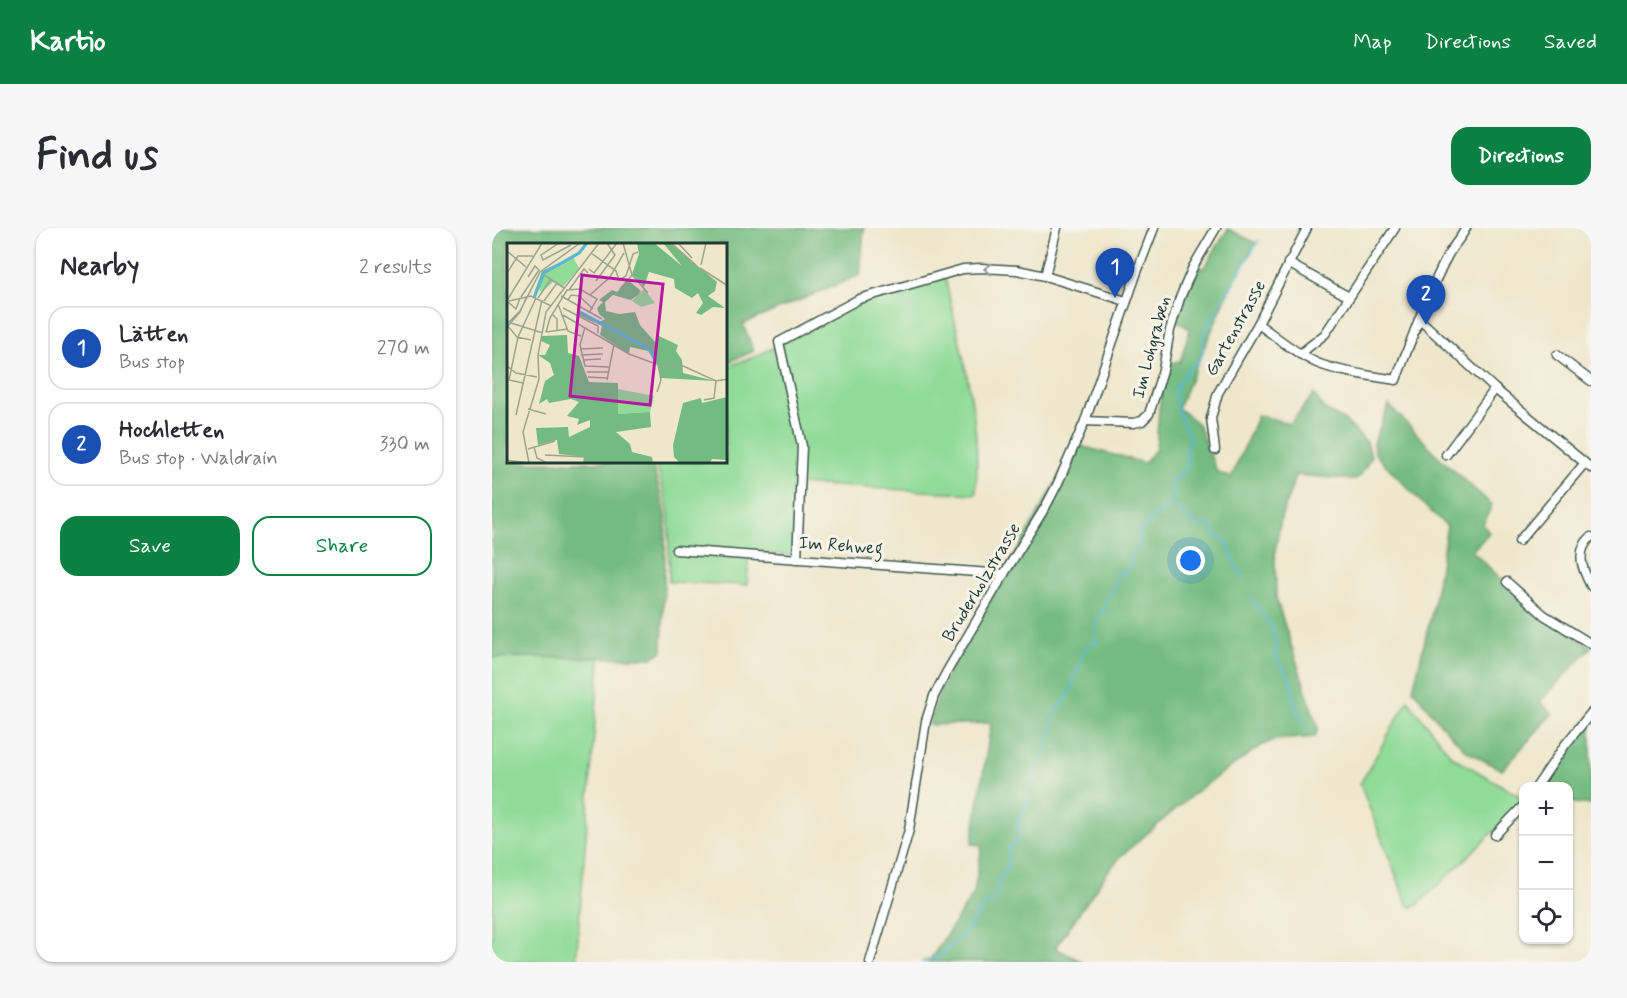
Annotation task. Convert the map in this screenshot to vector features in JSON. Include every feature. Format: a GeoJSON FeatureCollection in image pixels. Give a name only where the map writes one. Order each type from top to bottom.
{"type":"FeatureCollection","features":[{"type":"Feature","properties":{"kind":"street"},"geometry":{"type":"LineString","coordinates":[[1045,276],[1057,228]]}},
{"type":"Feature","properties":{"kind":"street","name":"Bruderholzstrasse"},"geometry":{"type":"LineString","coordinates":[[870,962],[909,830],[926,721],[932,702],[946,673],[1046,506],[1085,421],[1154,228]]}},
{"type":"Feature","properties":{"kind":"street","name":"Im Lohgraben"},"geometry":{"type":"LineString","coordinates":[[1085,421],[1134,423],[1142,422],[1149,414],[1163,370],[1170,330],[1180,298],[1193,267],[1216,228]]}},
{"type":"Feature","properties":{"kind":"street","name":"Gartenstrasse"},"geometry":{"type":"LineString","coordinates":[[1215,450],[1211,417],[1218,393],[1258,324],[1307,228]]}},
{"type":"Feature","properties":{"kind":"street"},"geometry":{"type":"LineString","coordinates":[[1300,354],[1325,334],[1395,228]]}},
{"type":"Feature","properties":{"kind":"street"},"geometry":{"type":"LineString","coordinates":[[1258,324],[1318,364],[1396,380],[1419,319],[1449,254],[1466,228]]}},
{"type":"Feature","properties":{"kind":"street"},"geometry":{"type":"LineString","coordinates":[[1288,263],[1349,297]]}},
{"type":"Feature","properties":{"kind":"street"},"geometry":{"type":"LineString","coordinates":[[797,558],[802,446],[779,342],[859,299],[963,269],[1017,270],[1045,276],[1126,301]]}},
{"type":"Feature","properties":{"kind":"street"},"geometry":{"type":"LineString","coordinates":[[1419,319],[1495,389],[1588,466],[1519,541]]}},
{"type":"Feature","properties":{"kind":"street"},"geometry":{"type":"LineString","coordinates":[[1557,355],[1591,381]]}},
{"type":"Feature","properties":{"kind":"street"},"geometry":{"type":"LineString","coordinates":[[1446,455],[1495,389]]}},
{"type":"Feature","properties":{"kind":"street"},"geometry":{"type":"LineString","coordinates":[[1591,537],[1581,551],[1581,560],[1591,586]]}},
{"type":"Feature","properties":{"kind":"street","name":"Im Rehweg"},"geometry":{"type":"LineString","coordinates":[[676,550],[1004,574]]}},
{"type":"Feature","properties":{"kind":"street"},"geometry":{"type":"LineString","coordinates":[[1507,582],[1544,615],[1591,644]]}},
{"type":"Feature","properties":{"kind":"street"},"geometry":{"type":"LineString","coordinates":[[1540,782],[1591,713]]}},
{"type":"Feature","properties":{"kind":"street"},"geometry":{"type":"LineString","coordinates":[[1495,835],[1519,811]]}},
{"type":"Feature","properties":{"kind":"green space"},"geometry":{"type":"Polygon","coordinates":[[[492,228],[864,228],[860,275],[743,324],[754,351],[728,362],[728,243],[507,243],[507,464],[653,464],[666,515],[662,651],[652,658],[492,658],[492,228]]]}},
{"type":"Feature","properties":{"kind":"green space"},"geometry":{"type":"Polygon","coordinates":[[[1228,229],[1256,243],[1229,291],[1178,408],[1198,424],[1217,472],[1231,478],[1258,415],[1290,424],[1314,394],[1325,410],[1345,421],[1367,442],[1371,457],[1361,475],[1355,480],[1296,475],[1281,518],[1275,552],[1276,598],[1318,728],[1315,737],[1275,740],[1262,745],[1197,791],[1122,855],[1106,874],[1055,948],[1083,962],[922,962],[930,960],[974,893],[982,845],[972,844],[991,723],[929,725],[942,684],[1077,445],[1144,463],[1156,449],[1159,408],[1168,363],[1180,362],[1190,329],[1174,319],[1193,267],[1204,268],[1228,229]]]}},
{"type":"Feature","properties":{"kind":"green space"},"geometry":{"type":"Polygon","coordinates":[[[945,277],[974,418],[977,452],[976,494],[799,484],[796,555],[749,553],[747,585],[669,582],[669,513],[657,464],[728,464],[728,366],[757,356],[859,302],[945,277]]]}},
{"type":"Feature","properties":{"kind":"green space"},"geometry":{"type":"Polygon","coordinates":[[[1389,405],[1440,458],[1492,505],[1483,524],[1489,533],[1472,551],[1532,608],[1591,647],[1540,702],[1552,714],[1502,770],[1466,751],[1413,689],[1432,612],[1447,526],[1375,454],[1373,444],[1389,405]]]}},
{"type":"Feature","properties":{"kind":"green space"},"geometry":{"type":"Polygon","coordinates":[[[492,658],[600,658],[576,962],[492,962],[492,658]]]}},
{"type":"Feature","properties":{"kind":"green space"},"geometry":{"type":"Polygon","coordinates":[[[1408,700],[1451,756],[1519,796],[1519,806],[1416,906],[1411,907],[1407,903],[1360,784],[1408,700]]]}},
{"type":"Feature","properties":{"kind":"green space"},"geometry":{"type":"Polygon","coordinates":[[[1591,718],[1591,805],[1573,803],[1573,782],[1544,782],[1591,718]]]}},
{"type":"Feature","properties":{"kind":"waterway"},"geometry":{"type":"LineString","coordinates":[[922,962],[936,959],[966,932],[982,907],[994,899],[997,894],[999,881],[1009,863],[1008,847],[1016,843],[1019,835],[1018,823],[1053,728],[1054,714],[1065,701],[1073,685],[1073,677],[1082,662],[1082,653],[1097,642],[1096,622],[1105,608],[1106,598],[1114,588],[1117,574],[1125,573],[1129,569],[1131,553],[1139,547],[1142,529],[1154,515],[1164,512],[1174,495],[1172,481],[1187,467],[1186,449],[1190,439],[1177,409],[1175,390],[1187,370],[1200,359],[1205,333],[1210,322],[1259,240]]}},
{"type":"Feature","properties":{"kind":"waterway"},"geometry":{"type":"LineString","coordinates":[[1169,505],[1196,525],[1201,523],[1210,526],[1217,537],[1226,540],[1234,562],[1244,578]]}},
{"type":"Feature","properties":{"kind":"waterway"},"geometry":{"type":"LineString","coordinates":[[1250,597],[1271,625],[1277,647],[1276,657],[1291,680],[1295,706],[1307,729]]}},
{"type":"Feature","properties":{"kind":"place","name":"Lätten"},"geometry":{"type":"Point","coordinates":[1115,298]}},
{"type":"Feature","properties":{"kind":"place","name":"Hochletten"},"geometry":{"type":"Point","coordinates":[1426,325]}}]}
